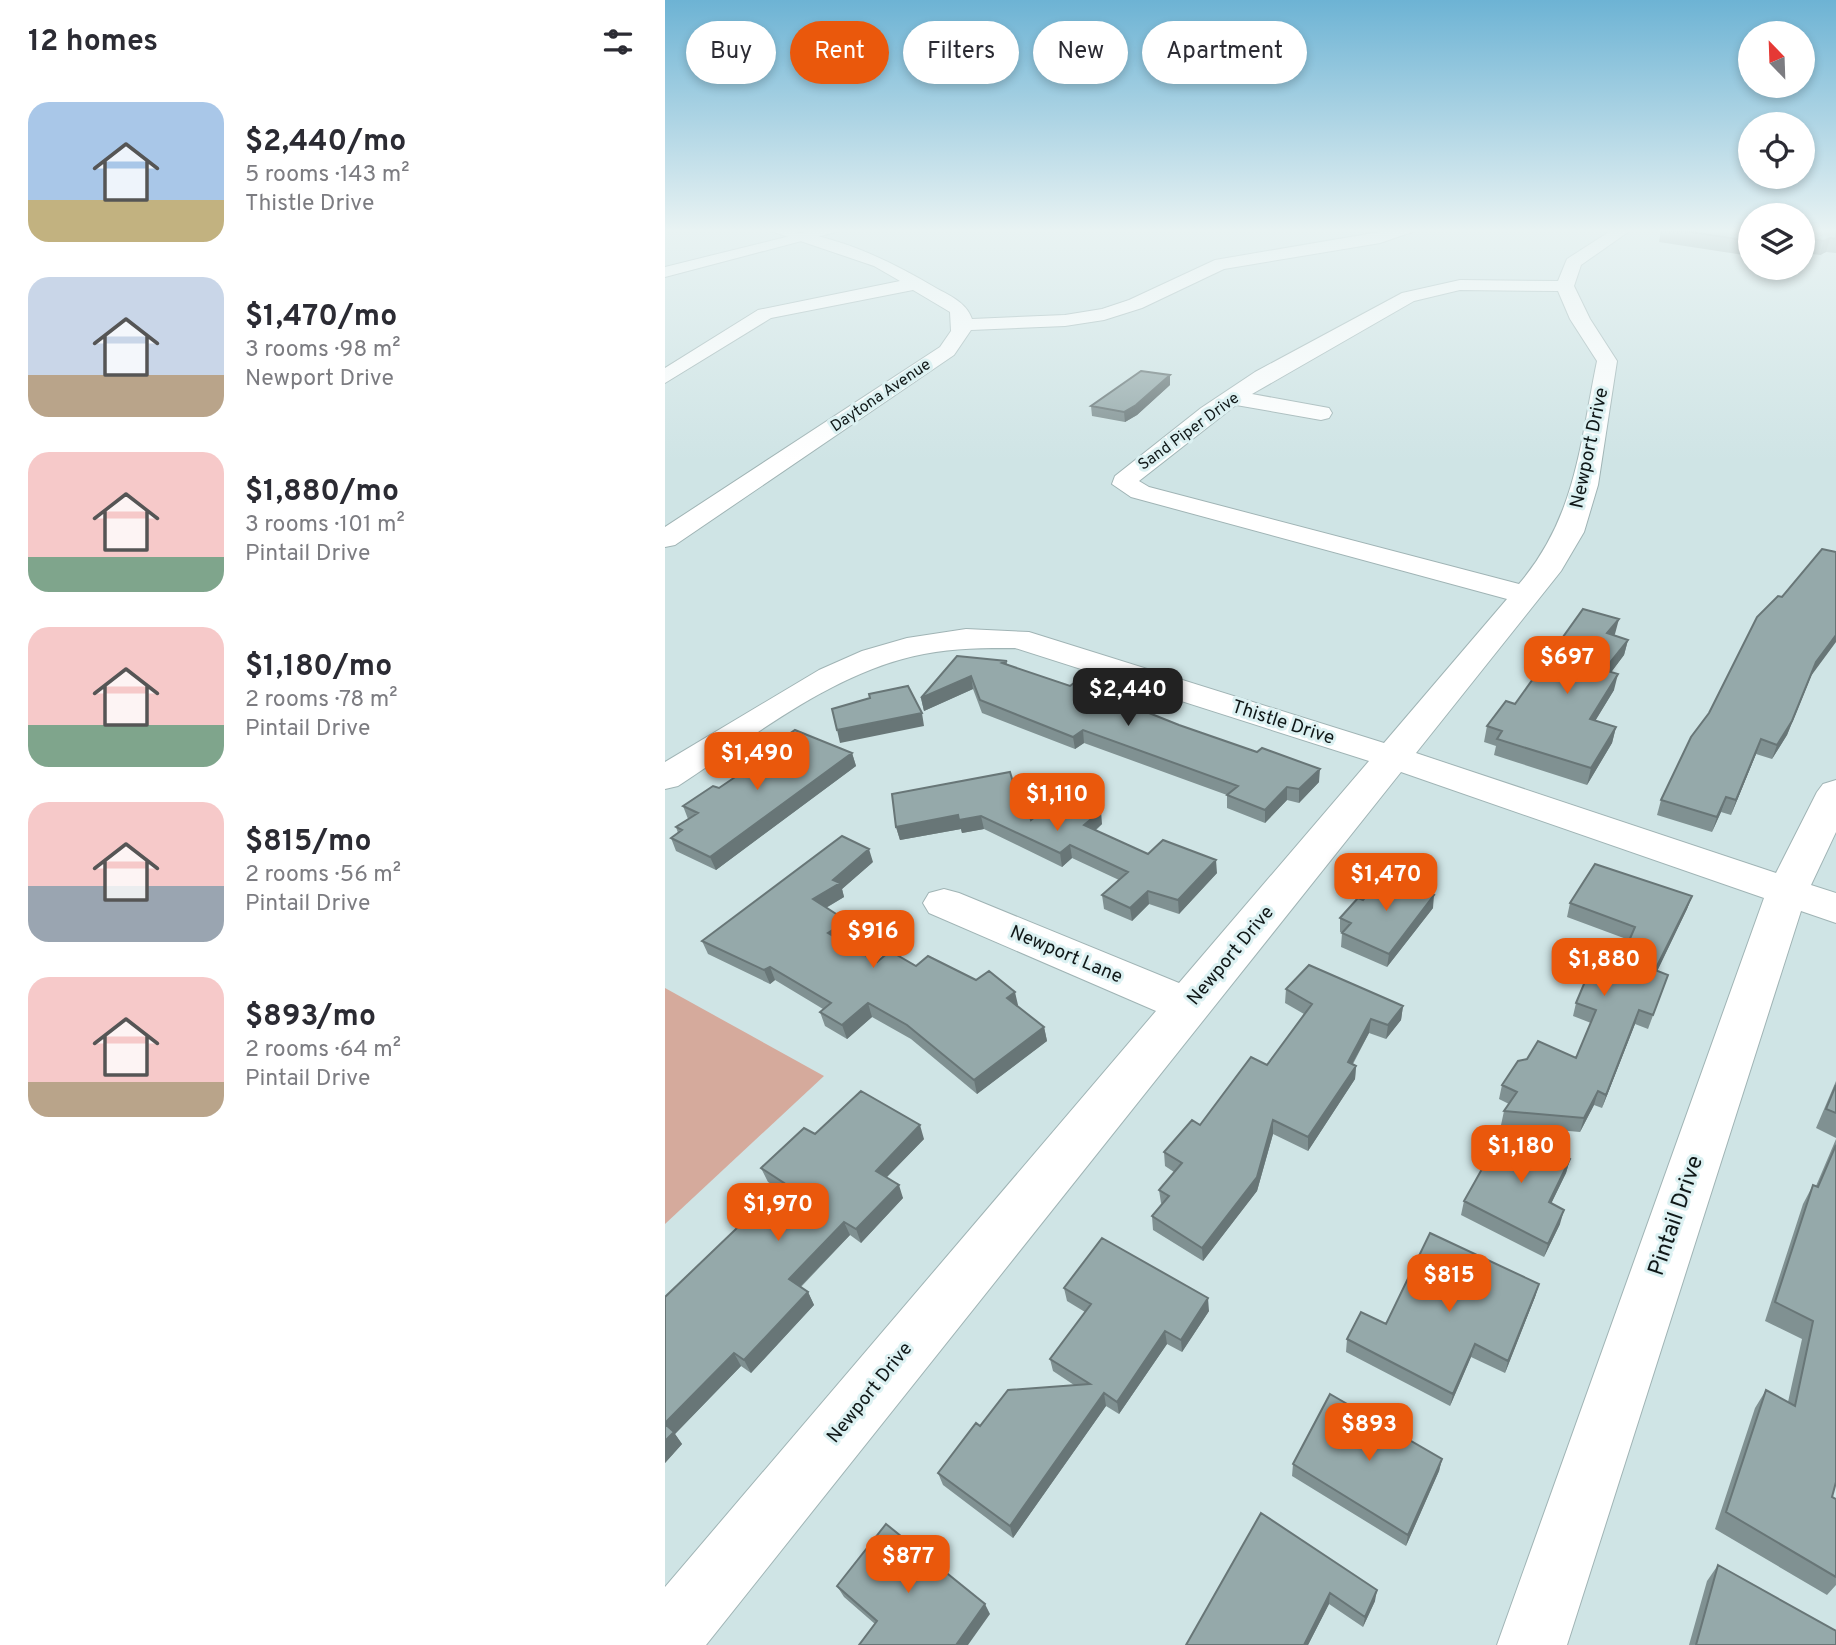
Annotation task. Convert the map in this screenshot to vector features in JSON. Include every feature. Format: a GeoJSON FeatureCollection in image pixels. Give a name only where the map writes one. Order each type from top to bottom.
{"type":"FeatureCollection","features":[{"type":"Feature","properties":{"kind":"street"},"geometry":{"type":"LineString","coordinates":[[665,377],[765,314],[801,307]]}},
{"type":"Feature","properties":{"kind":"street"},"geometry":{"type":"LineString","coordinates":[[956,307],[962,313],[963,325],[1099,315],[1127,307]]}},
{"type":"Feature","properties":{"kind":"street","name":"Sand Piper Drive"},"geometry":{"type":"LineString","coordinates":[[1390,307],[1263,377],[1209,413],[1128,476],[1125,484],[1139,492],[1526,594]]}},
{"type":"Feature","properties":{"kind":"street","name":"Newport Drive"},"geometry":{"type":"LineString","coordinates":[[665,1642],[1551,565],[1570,532],[1585,485],[1606,371],[1604,354],[1574,307]]}},
{"type":"Feature","properties":{"kind":"street","name":"Daytona Avenue"},"geometry":{"type":"LineString","coordinates":[[665,539],[947,351],[963,325]]}},
{"type":"Feature","properties":{"kind":"street"},"geometry":{"type":"LineString","coordinates":[[1235,398],[1321,413]]}},
{"type":"Feature","properties":{"kind":"street","name":"Thistle Drive"},"geometry":{"type":"LineString","coordinates":[[665,778],[849,666],[880,654],[927,642],[992,637],[1041,644],[1392,757],[1836,908]]}},
{"type":"Feature","properties":{"kind":"street","name":"Pintail Drive"},"geometry":{"type":"LineString","coordinates":[[1532,1645],[1787,892],[1836,792]]}},
{"type":"Feature","properties":{"kind":"street","name":"Newport Lane"},"geometry":{"type":"LineString","coordinates":[[944,903],[1189,1006]]}},
{"type":"Feature","properties":{"kind":"shaded area"},"geometry":{"type":"Polygon","coordinates":[[[665,988],[824,1076],[665,1224],[665,988]]]}},
{"type":"Feature","properties":{"kind":"building"},"geometry":{"type":"Polygon","coordinates":[[[1141,371],[1170,375],[1124,412],[1091,406],[1141,371]]]}},
{"type":"Feature","properties":{"kind":"building"},"geometry":{"type":"Polygon","coordinates":[[[1822,549],[1836,552],[1836,635],[1816,662],[1792,721],[1777,745],[1761,739],[1736,800],[1726,797],[1717,817],[1661,800],[1691,737],[1709,713],[1757,617],[1778,596],[1782,597],[1822,549]]]}},
{"type":"Feature","properties":{"kind":"building"},"geometry":{"type":"Polygon","coordinates":[[[1583,609],[1619,619],[1607,633],[1628,640],[1604,670],[1618,674],[1590,719],[1616,727],[1591,768],[1497,739],[1502,731],[1487,726],[1506,701],[1515,704],[1583,609]]]}},
{"type":"Feature","properties":{"kind":"building"},"geometry":{"type":"Polygon","coordinates":[[[957,656],[1007,661],[1002,663],[1070,686],[1074,683],[1179,725],[1257,752],[1262,748],[1320,769],[1299,789],[1287,787],[1265,810],[1227,795],[1238,786],[1083,730],[1073,737],[980,700],[971,676],[921,698],[957,656]]]}},
{"type":"Feature","properties":{"kind":"building"},"geometry":{"type":"Polygon","coordinates":[[[908,686],[922,713],[837,730],[832,709],[870,698],[869,694],[908,686]]]}},
{"type":"Feature","properties":{"kind":"building"},"geometry":{"type":"Polygon","coordinates":[[[795,730],[852,753],[710,857],[671,838],[682,830],[676,827],[698,813],[683,806],[713,786],[719,788],[775,750],[769,748],[795,730]]]}},
{"type":"Feature","properties":{"kind":"building"},"geometry":{"type":"Polygon","coordinates":[[[1010,772],[1013,782],[1020,780],[1031,820],[1064,794],[1101,811],[1084,825],[1148,854],[1163,840],[1216,860],[1178,900],[1148,891],[1130,908],[1102,895],[1128,872],[1070,845],[1060,853],[981,816],[959,820],[958,815],[896,827],[892,794],[1010,772]]]}},
{"type":"Feature","properties":{"kind":"building"},"geometry":{"type":"Polygon","coordinates":[[[842,836],[869,849],[833,880],[840,883],[813,899],[847,921],[828,933],[877,962],[890,951],[916,966],[928,956],[976,980],[989,971],[1015,992],[1007,998],[1044,1027],[974,1080],[907,1025],[868,1003],[842,1025],[820,1012],[831,1003],[770,967],[764,970],[702,941],[842,836]]]}},
{"type":"Feature","properties":{"kind":"building"},"geometry":{"type":"Polygon","coordinates":[[[1595,864],[1692,896],[1655,970],[1668,975],[1653,1015],[1639,1010],[1606,1095],[1598,1091],[1584,1118],[1504,1111],[1517,1092],[1502,1085],[1518,1061],[1527,1059],[1538,1041],[1576,1058],[1596,1010],[1576,1003],[1589,972],[1612,980],[1635,927],[1570,903],[1595,864]]]}},
{"type":"Feature","properties":{"kind":"building"},"geometry":{"type":"Polygon","coordinates":[[[1385,874],[1434,895],[1389,954],[1342,933],[1351,923],[1340,918],[1358,898],[1363,900],[1385,874]]]}},
{"type":"Feature","properties":{"kind":"building"},"geometry":{"type":"Polygon","coordinates":[[[1309,965],[1403,1006],[1388,1025],[1371,1019],[1348,1062],[1356,1066],[1308,1137],[1273,1120],[1257,1177],[1202,1248],[1152,1216],[1169,1196],[1159,1190],[1182,1163],[1164,1152],[1192,1120],[1200,1125],[1251,1057],[1267,1065],[1312,1004],[1286,989],[1309,965]]]}},
{"type":"Feature","properties":{"kind":"building"},"geometry":{"type":"Polygon","coordinates":[[[1836,1085],[1836,1113],[1826,1109],[1836,1085]]]}},
{"type":"Feature","properties":{"kind":"building"},"geometry":{"type":"Polygon","coordinates":[[[861,1091],[920,1125],[876,1171],[899,1185],[856,1229],[844,1222],[789,1279],[808,1292],[744,1360],[734,1353],[665,1423],[665,1297],[784,1183],[761,1168],[804,1128],[815,1134],[861,1091]]]}},
{"type":"Feature","properties":{"kind":"building"},"geometry":{"type":"Polygon","coordinates":[[[1505,1128],[1570,1159],[1549,1202],[1564,1210],[1548,1244],[1464,1201],[1505,1128]]]}},
{"type":"Feature","properties":{"kind":"building"},"geometry":{"type":"Polygon","coordinates":[[[1836,1145],[1836,1482],[1832,1497],[1836,1499],[1836,1577],[1726,1512],[1766,1390],[1795,1406],[1813,1321],[1775,1302],[1813,1185],[1818,1187],[1836,1145]]]}},
{"type":"Feature","properties":{"kind":"building"},"geometry":{"type":"Polygon","coordinates":[[[1430,1233],[1539,1284],[1508,1361],[1475,1344],[1453,1394],[1347,1339],[1361,1312],[1386,1324],[1430,1233]]]}},
{"type":"Feature","properties":{"kind":"building"},"geometry":{"type":"Polygon","coordinates":[[[1102,1238],[1208,1298],[1181,1340],[1165,1331],[1117,1402],[1104,1393],[1010,1526],[938,1473],[976,1423],[980,1426],[1008,1390],[1090,1384],[1050,1359],[1091,1304],[1064,1288],[1102,1238]]]}},
{"type":"Feature","properties":{"kind":"building"},"geometry":{"type":"Polygon","coordinates":[[[1330,1394],[1442,1459],[1408,1535],[1293,1464],[1330,1394]]]}},
{"type":"Feature","properties":{"kind":"building"},"geometry":{"type":"Polygon","coordinates":[[[665,1424],[674,1432],[665,1441],[665,1424]]]}},
{"type":"Feature","properties":{"kind":"building"},"geometry":{"type":"Polygon","coordinates":[[[1261,1513],[1377,1590],[1365,1617],[1330,1593],[1304,1645],[1186,1645],[1261,1513]]]}},
{"type":"Feature","properties":{"kind":"building"},"geometry":{"type":"Polygon","coordinates":[[[886,1524],[985,1604],[956,1645],[859,1645],[877,1621],[837,1586],[886,1524]]]}},
{"type":"Feature","properties":{"kind":"building"},"geometry":{"type":"Polygon","coordinates":[[[1718,1565],[1836,1631],[1836,1645],[1696,1645],[1718,1565]]]}}]}
